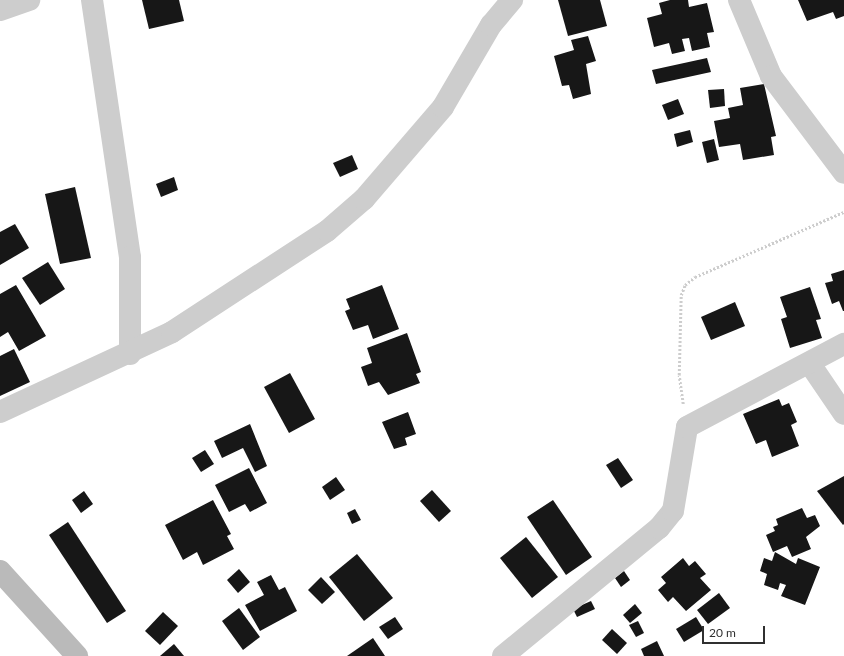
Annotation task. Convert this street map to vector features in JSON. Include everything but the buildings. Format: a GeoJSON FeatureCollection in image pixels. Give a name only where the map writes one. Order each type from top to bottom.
{"type":"FeatureCollection","features":[{"type":"Feature","properties":{"kind":"street"},"geometry":{"type":"LineString","coordinates":[[0,10],[29,0]]}},
{"type":"Feature","properties":{"kind":"street"},"geometry":{"type":"LineString","coordinates":[[92,0],[130,257],[130,354]]}},
{"type":"Feature","properties":{"kind":"street"},"geometry":{"type":"LineString","coordinates":[[0,412],[130,354],[172,332],[327,231],[364,199],[443,107],[491,26],[512,0]]}},
{"type":"Feature","properties":{"kind":"street"},"geometry":{"type":"LineString","coordinates":[[739,0],[771,76],[844,174]]}},
{"type":"Feature","properties":{"kind":"street"},"geometry":{"type":"LineString","coordinates":[[503,656],[659,528],[673,511],[687,427],[810,364],[844,344]]}},
{"type":"Feature","properties":{"kind":"street"},"geometry":{"type":"LineString","coordinates":[[810,364],[844,414]]}},
{"type":"Feature","properties":{"kind":"street"},"geometry":{"type":"LineString","coordinates":[[0,571],[77,656]]}},
{"type":"Feature","properties":{"kind":"path"},"geometry":{"type":"LineString","coordinates":[[687,427],[679,375],[681,296],[685,285],[695,277],[844,212]]}}]}
